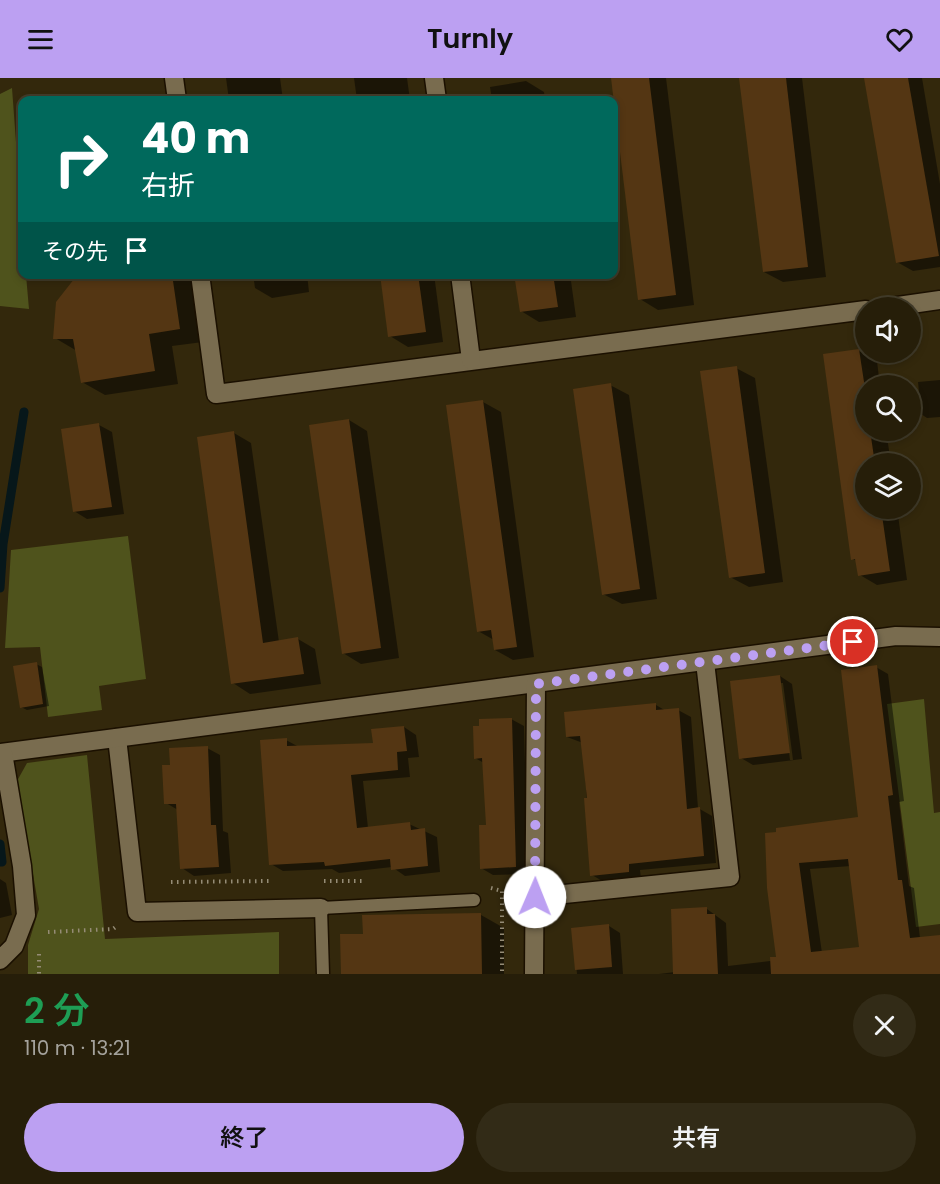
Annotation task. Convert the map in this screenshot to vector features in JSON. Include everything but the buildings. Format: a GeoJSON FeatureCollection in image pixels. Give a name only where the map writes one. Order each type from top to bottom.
{"type":"FeatureCollection","features":[{"type":"Feature","properties":{"kind":"street"},"geometry":{"type":"LineString","coordinates":[[174,78],[176,96]]}},
{"type":"Feature","properties":{"kind":"street"},"geometry":{"type":"LineString","coordinates":[[434,78],[436,96]]}},
{"type":"Feature","properties":{"kind":"street"},"geometry":{"type":"LineString","coordinates":[[201,279],[216,394],[855,311]]}},
{"type":"Feature","properties":{"kind":"street"},"geometry":{"type":"LineString","coordinates":[[461,279],[471,360]]}},
{"type":"Feature","properties":{"kind":"street"},"geometry":{"type":"LineString","coordinates":[[921,303],[940,300]]}},
{"type":"Feature","properties":{"kind":"street"},"geometry":{"type":"LineString","coordinates":[[0,960],[14,946],[26,915],[22,866],[1,753],[896,636],[940,638]]}},
{"type":"Feature","properties":{"kind":"street"},"geometry":{"type":"LineString","coordinates":[[535,897],[730,878],[705,662]]}},
{"type":"Feature","properties":{"kind":"street"},"geometry":{"type":"LineString","coordinates":[[534,974],[536,684]]}},
{"type":"Feature","properties":{"kind":"street"},"geometry":{"type":"LineString","coordinates":[[117,738],[137,912],[321,908]]}},
{"type":"Feature","properties":{"kind":"lane"},"geometry":{"type":"LineString","coordinates":[[322,974],[321,908],[474,900]]}},
{"type":"Feature","properties":{"kind":"path"},"geometry":{"type":"LineString","coordinates":[[44,937],[50,930],[113,929],[137,912]]}},
{"type":"Feature","properties":{"kind":"path"},"geometry":{"type":"LineString","coordinates":[[39,944],[39,974]]}},
{"type":"Feature","properties":{"kind":"green space"},"geometry":{"type":"Polygon","coordinates":[[[12,88],[18,169],[18,279],[26,279],[29,309],[0,306],[0,94],[12,88]]]}},
{"type":"Feature","properties":{"kind":"green space"},"geometry":{"type":"Polygon","coordinates":[[[128,536],[146,679],[99,686],[102,710],[48,717],[40,647],[5,648],[11,550],[128,536]]]}},
{"type":"Feature","properties":{"kind":"green space"},"geometry":{"type":"Polygon","coordinates":[[[924,699],[934,813],[940,812],[940,924],[916,927],[887,704],[924,699]]]}},
{"type":"Feature","properties":{"kind":"green space"},"geometry":{"type":"Polygon","coordinates":[[[87,755],[105,939],[279,932],[279,974],[28,974],[28,945],[39,909],[17,781],[27,763],[87,755]]]}},
{"type":"Feature","properties":{"kind":"waterway"},"geometry":{"type":"LineString","coordinates":[[0,588],[3,544],[24,412]]}},
{"type":"Feature","properties":{"kind":"waterway"},"geometry":{"type":"LineString","coordinates":[[0,844],[2,862],[0,862]]}},
{"type":"Feature","properties":{"kind":"route"},"geometry":{"type":"LineString","coordinates":[[535,897],[536,684],[853,642]]}}]}
